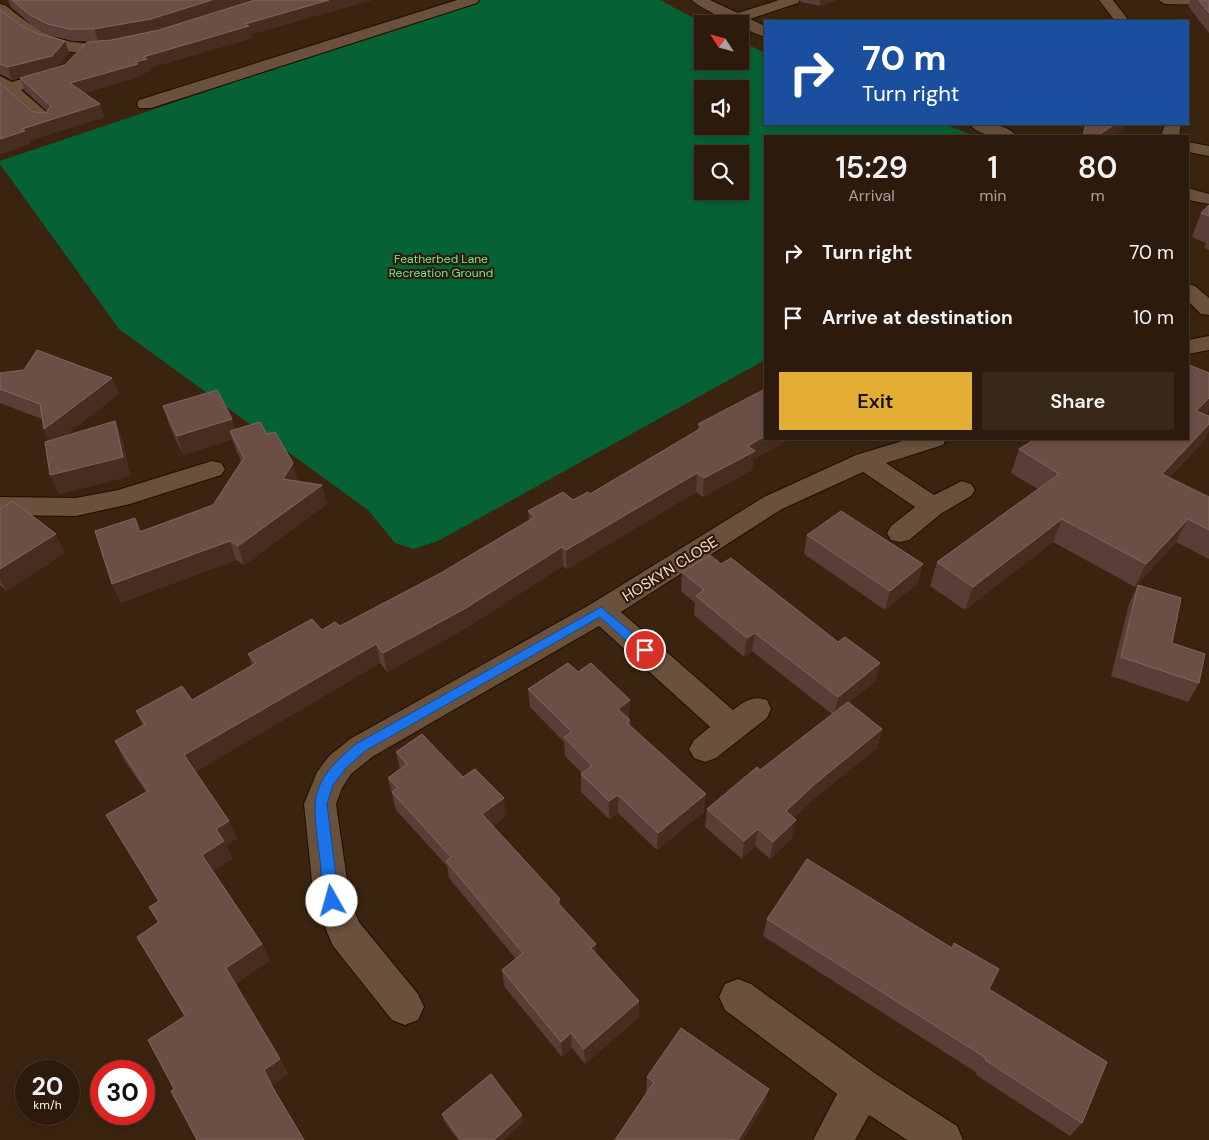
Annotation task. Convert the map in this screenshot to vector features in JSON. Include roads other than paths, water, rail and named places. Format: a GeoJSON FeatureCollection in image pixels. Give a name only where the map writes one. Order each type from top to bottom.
{"type":"FeatureCollection","features":[{"type":"Feature","properties":{"kind":"street"},"geometry":{"type":"LineString","coordinates":[[145,104],[472,0]]}},
{"type":"Feature","properties":{"kind":"street"},"geometry":{"type":"LineString","coordinates":[[699,0],[728,15]]}},
{"type":"Feature","properties":{"kind":"street"},"geometry":{"type":"LineString","coordinates":[[748,15],[793,0]]}},
{"type":"Feature","properties":{"kind":"street"},"geometry":{"type":"LineString","coordinates":[[1106,0],[1121,20]]}},
{"type":"Feature","properties":{"kind":"street"},"geometry":{"type":"LineString","coordinates":[[1165,0],[1209,1]]}},
{"type":"Feature","properties":{"kind":"street"},"geometry":{"type":"LineString","coordinates":[[0,8],[28,32],[49,43],[62,47],[85,48],[129,43]]}},
{"type":"Feature","properties":{"kind":"street"},"geometry":{"type":"LineString","coordinates":[[0,27],[17,23]]}},
{"type":"Feature","properties":{"kind":"street"},"geometry":{"type":"LineString","coordinates":[[749,25],[764,32]]}},
{"type":"Feature","properties":{"kind":"street"},"geometry":{"type":"LineString","coordinates":[[5,84],[63,73],[85,48]]}},
{"type":"Feature","properties":{"kind":"street"},"geometry":{"type":"LineString","coordinates":[[5,84],[45,120]]}},
{"type":"Feature","properties":{"kind":"street"},"geometry":{"type":"LineString","coordinates":[[980,125],[1005,135]]}},
{"type":"Feature","properties":{"kind":"street"},"geometry":{"type":"LineString","coordinates":[[1189,147],[1209,151]]}},
{"type":"Feature","properties":{"kind":"street"},"geometry":{"type":"LineString","coordinates":[[1189,291],[1209,309]]}},
{"type":"Feature","properties":{"kind":"street"},"geometry":{"type":"LineString","coordinates":[[1189,347],[1209,342]]}},
{"type":"Feature","properties":{"kind":"street","name":"HOSKYN CLOSE"},"geometry":{"type":"LineString","coordinates":[[405,1007],[346,934],[332,901],[320,804],[328,782],[340,765],[361,748],[601,612],[773,504],[865,462],[931,440]]}},
{"type":"Feature","properties":{"kind":"street"},"geometry":{"type":"LineString","coordinates":[[865,462],[933,507]]}},
{"type":"Feature","properties":{"kind":"street"},"geometry":{"type":"LineString","coordinates":[[0,506],[76,507],[121,498],[212,469]]}},
{"type":"Feature","properties":{"kind":"street"},"geometry":{"type":"LineString","coordinates":[[900,533],[933,507],[962,490]]}},
{"type":"Feature","properties":{"kind":"street"},"geometry":{"type":"LineString","coordinates":[[601,612],[731,727]]}},
{"type":"Feature","properties":{"kind":"street"},"geometry":{"type":"LineString","coordinates":[[706,749],[731,727],[756,709]]}},
{"type":"Feature","properties":{"kind":"street"},"geometry":{"type":"LineString","coordinates":[[738,997],[862,1088],[942,1140]]}},
{"type":"Feature","properties":{"kind":"street"},"geometry":{"type":"LineString","coordinates":[[833,1140],[862,1088]]}},
{"type":"Feature","properties":{"kind":"park label","name":"Featherbed Lane Recreation Ground"},"geometry":{"type":"Point","coordinates":[441,266]}}]}
